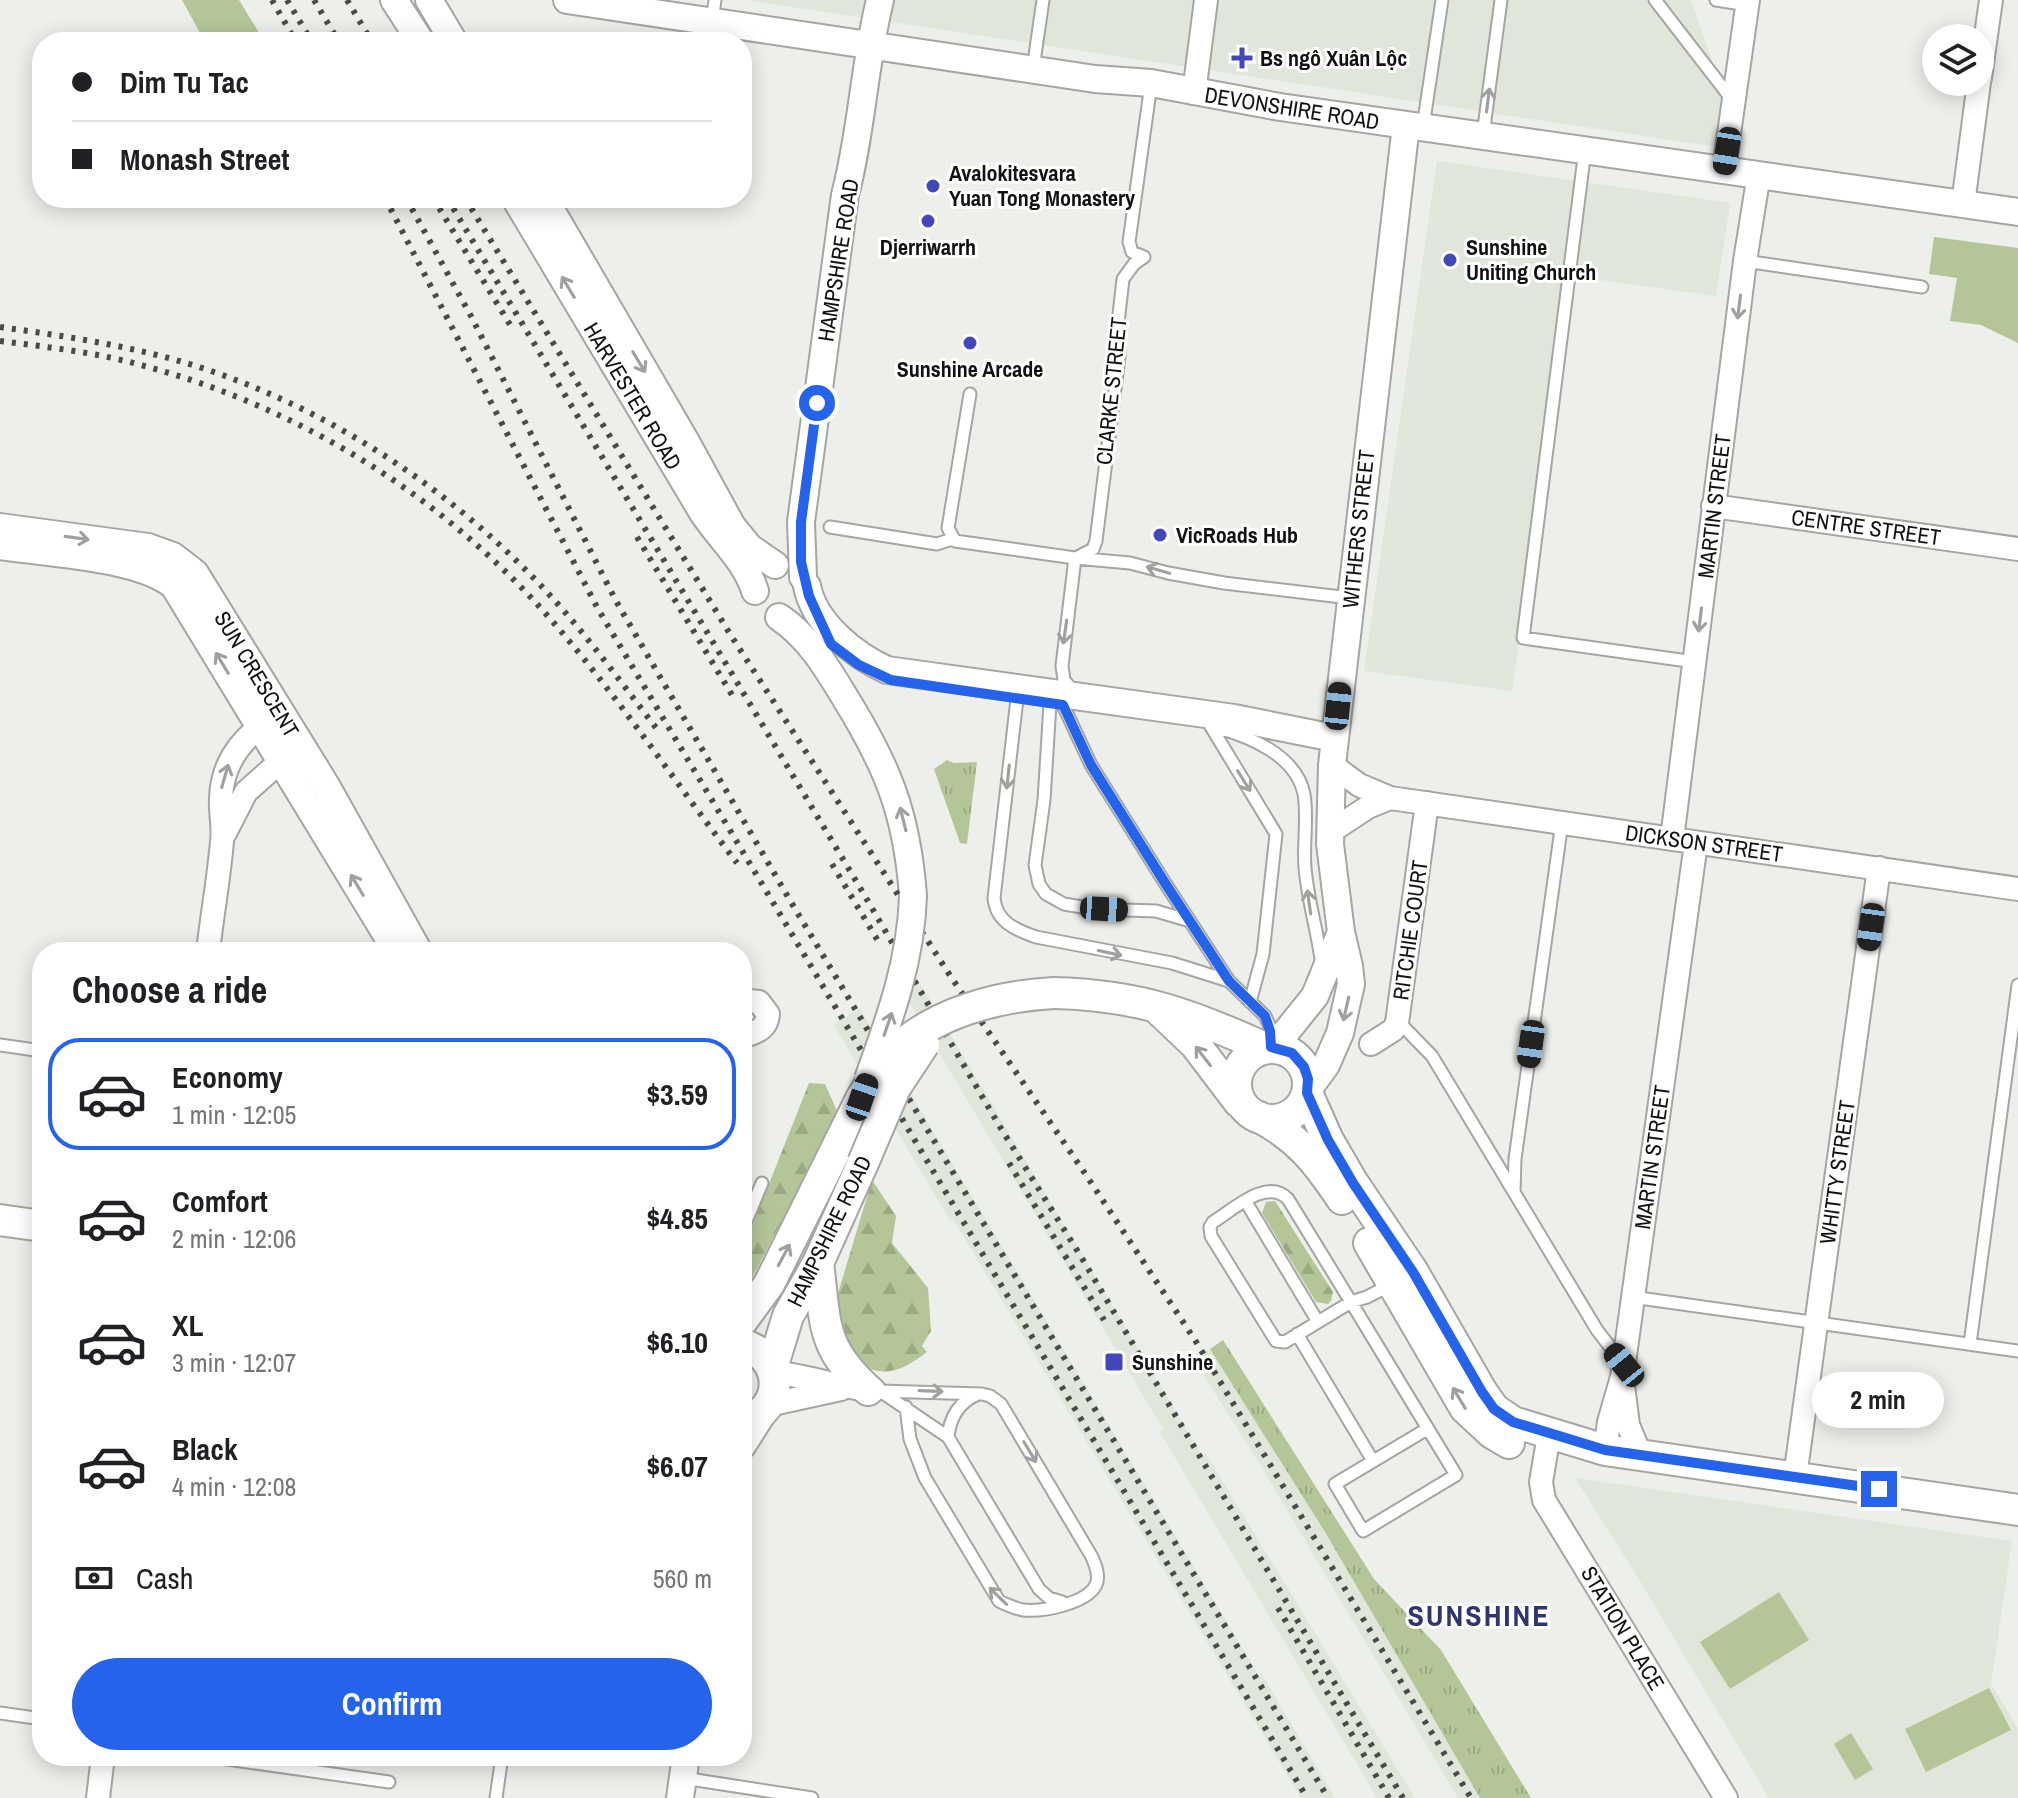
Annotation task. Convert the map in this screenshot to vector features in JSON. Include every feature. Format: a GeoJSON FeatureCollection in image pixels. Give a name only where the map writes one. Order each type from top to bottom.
{"type":"FeatureCollection","features":[{"type":"Feature","properties":{"kind":"main road","name":"HAMPSHIRE ROAD"},"geometry":{"type":"LineString","coordinates":[[752,1307],[769,1284],[862,1097],[894,1053],[947,1018],[1002,1000],[1054,993],[1101,996],[1153,1005],[1193,1017],[1270,1048]]}},
{"type":"Feature","properties":{"kind":"main road"},"geometry":{"type":"LineString","coordinates":[[1153,1005],[1195,1044],[1232,1095],[1253,1114],[1284,1131],[1311,1156],[1403,1278]]}},
{"type":"Feature","properties":{"kind":"main road","name":"HAMPSHIRE ROAD"},"geometry":{"type":"LineString","coordinates":[[758,1412],[775,1389],[772,1370],[788,1316],[818,1263],[901,1077],[933,1031],[947,1018]]}},
{"type":"Feature","properties":{"kind":"main road"},"geometry":{"type":"LineString","coordinates":[[1270,1048],[1286,1050],[1301,1062],[1308,1079],[1307,1092],[1300,1107],[1288,1116],[1273,1120],[1253,1114],[1240,1101],[1236,1090],[1238,1071],[1248,1056],[1270,1048]]}},
{"type":"Feature","properties":{"kind":"main road"},"geometry":{"type":"LineString","coordinates":[[1307,1092],[1403,1278],[1465,1408],[1502,1439],[1523,1449],[1547,1444],[1576,1455],[1605,1450],[2018,1510]]}},
{"type":"Feature","properties":{"kind":"main road"},"geometry":{"type":"LineString","coordinates":[[0,1220],[32,1225]]}},
{"type":"Feature","properties":{"kind":"main road"},"geometry":{"type":"LineString","coordinates":[[818,1263],[830,1344],[864,1390]]}},
{"type":"Feature","properties":{"kind":"main road"},"geometry":{"type":"LineString","coordinates":[[752,1348],[761,1352],[772,1370]]}},
{"type":"Feature","properties":{"kind":"street","name":"DEVONSHIRE ROAD"},"geometry":{"type":"LineString","coordinates":[[567,0],[713,10],[869,44],[2018,212]]}},
{"type":"Feature","properties":{"kind":"street","name":"HAMPSHIRE ROAD"},"geometry":{"type":"LineString","coordinates":[[808,589],[801,522],[845,195],[853,167],[869,44],[880,0]]}},
{"type":"Feature","properties":{"kind":"street"},"geometry":{"type":"LineString","coordinates":[[1194,93],[1206,0]]}},
{"type":"Feature","properties":{"kind":"street"},"geometry":{"type":"LineString","coordinates":[[1988,24],[1991,0]]}},
{"type":"Feature","properties":{"kind":"street"},"geometry":{"type":"LineString","coordinates":[[414,32],[400,10],[434,2],[449,32]]}},
{"type":"Feature","properties":{"kind":"street"},"geometry":{"type":"LineString","coordinates":[[1724,169],[1748,2]]}},
{"type":"Feature","properties":{"kind":"street"},"geometry":{"type":"LineString","coordinates":[[1963,204],[1978,96]]}},
{"type":"Feature","properties":{"kind":"street","name":"WITHERS STREET"},"geometry":{"type":"LineString","coordinates":[[1307,1092],[1326,1065],[1347,1009],[1351,976],[1341,932],[1330,832],[1334,738],[1415,126]]}},
{"type":"Feature","properties":{"kind":"street","name":"MARTIN STREET"},"geometry":{"type":"LineString","coordinates":[[1672,839],[1745,261],[1759,174]]}},
{"type":"Feature","properties":{"kind":"street","name":"HARVESTER ROAD"},"geometry":{"type":"LineString","coordinates":[[521,208],[703,513],[748,572],[755,591]]}},
{"type":"Feature","properties":{"kind":"street","name":"HARVESTER ROAD"},"geometry":{"type":"LineString","coordinates":[[550,208],[732,526],[749,547],[776,565]]}},
{"type":"Feature","properties":{"kind":"street","name":"CENTRE STREET"},"geometry":{"type":"LineString","coordinates":[[1713,506],[2018,549]]}},
{"type":"Feature","properties":{"kind":"street","name":"HAMPSHIRE ROAD"},"geometry":{"type":"LineString","coordinates":[[776,565],[801,522]]}},
{"type":"Feature","properties":{"kind":"street","name":"SUN CRESCENT"},"geometry":{"type":"LineString","coordinates":[[0,527],[158,550],[180,560],[198,577],[270,719],[412,942]]}},
{"type":"Feature","properties":{"kind":"street"},"geometry":{"type":"LineString","coordinates":[[0,546],[123,565],[155,574],[171,583]]}},
{"type":"Feature","properties":{"kind":"street"},"geometry":{"type":"LineString","coordinates":[[808,589],[800,608],[791,615],[779,617],[762,608],[755,591],[760,575],[776,565],[792,567],[808,589],[849,646],[887,670],[1065,702],[1334,738]]}},
{"type":"Feature","properties":{"kind":"street","name":"SUN CRESCENT"},"geometry":{"type":"LineString","coordinates":[[171,583],[270,719]]}},
{"type":"Feature","properties":{"kind":"street","name":"HAMPSHIRE ROAD"},"geometry":{"type":"LineString","coordinates":[[779,617],[797,630],[832,676],[877,751],[898,803],[906,834],[913,896],[912,930],[904,971],[862,1097]]}},
{"type":"Feature","properties":{"kind":"street"},"geometry":{"type":"LineString","coordinates":[[209,942],[223,838],[220,799],[224,776],[232,756],[270,719]]}},
{"type":"Feature","properties":{"kind":"street"},"geometry":{"type":"LineString","coordinates":[[223,838],[246,792],[293,757]]}},
{"type":"Feature","properties":{"kind":"street","name":"DICKSON STREET"},"geometry":{"type":"LineString","coordinates":[[1332,765],[1359,785],[1390,798],[2018,889]]}},
{"type":"Feature","properties":{"kind":"street","name":"SUN CRESCENT"},"geometry":{"type":"LineString","coordinates":[[315,793],[392,942]]}},
{"type":"Feature","properties":{"kind":"street"},"geometry":{"type":"LineString","coordinates":[[1330,832],[1368,807],[1390,798]]}},
{"type":"Feature","properties":{"kind":"street","name":"RITCHIE COURT"},"geometry":{"type":"LineString","coordinates":[[1371,1044],[1393,1030],[1398,1021],[1427,803]]}},
{"type":"Feature","properties":{"kind":"street","name":"MARTIN STREET"},"geometry":{"type":"LineString","coordinates":[[1605,1450],[1623,1371],[1696,843]]}},
{"type":"Feature","properties":{"kind":"street","name":"WHITTY STREET"},"geometry":{"type":"LineString","coordinates":[[1795,1477],[1879,868]]}},
{"type":"Feature","properties":{"kind":"street","name":"WITHERS STREET"},"geometry":{"type":"LineString","coordinates":[[1270,1048],[1308,1005],[1323,978],[1341,932]]}},
{"type":"Feature","properties":{"kind":"street"},"geometry":{"type":"LineString","coordinates":[[752,1002],[756,1001],[767,1010],[767,1022],[752,1030]]}},
{"type":"Feature","properties":{"kind":"street"},"geometry":{"type":"LineString","coordinates":[[772,1370],[864,1390]]}},
{"type":"Feature","properties":{"kind":"street","name":"MARTIN STREET"},"geometry":{"type":"LineString","coordinates":[[1623,1371],[1628,1425],[1641,1456]]}},
{"type":"Feature","properties":{"kind":"street"},"geometry":{"type":"LineString","coordinates":[[758,1412],[864,1390]]}},
{"type":"Feature","properties":{"kind":"street","name":"STATION PLACE"},"geometry":{"type":"LineString","coordinates":[[1547,1444],[1541,1482],[1544,1500],[1726,1798]]}},
{"type":"Feature","properties":{"kind":"street"},"geometry":{"type":"LineString","coordinates":[[98,1798],[102,1766]]}},
{"type":"Feature","properties":{"kind":"lane"},"geometry":{"type":"LineString","coordinates":[[1033,69],[1043,0]]}},
{"type":"Feature","properties":{"kind":"lane"},"geometry":{"type":"LineString","coordinates":[[1415,126],[1442,0]]}},
{"type":"Feature","properties":{"kind":"lane"},"geometry":{"type":"LineString","coordinates":[[1483,135],[1500,0]]}},
{"type":"Feature","properties":{"kind":"lane"},"geometry":{"type":"LineString","coordinates":[[1716,0],[1748,2]]}},
{"type":"Feature","properties":{"kind":"lane"},"geometry":{"type":"LineString","coordinates":[[1660,1],[1734,102]]}},
{"type":"Feature","properties":{"kind":"lane","name":"CLARKE STREET"},"geometry":{"type":"LineString","coordinates":[[1075,558],[1091,551],[1096,541],[1119,357],[1125,275],[1144,257],[1132,252],[1129,242],[1151,83]]}},
{"type":"Feature","properties":{"kind":"lane"},"geometry":{"type":"LineString","coordinates":[[1585,149],[1523,638],[1695,662]]}},
{"type":"Feature","properties":{"kind":"lane"},"geometry":{"type":"LineString","coordinates":[[1745,261],[1922,287]]}},
{"type":"Feature","properties":{"kind":"lane"},"geometry":{"type":"LineString","coordinates":[[970,394],[948,528],[952,539],[962,544],[1130,563],[1224,583],[1351,598]]}},
{"type":"Feature","properties":{"kind":"lane"},"geometry":{"type":"LineString","coordinates":[[830,527],[937,544],[952,539]]}},
{"type":"Feature","properties":{"kind":"lane"},"geometry":{"type":"LineString","coordinates":[[1075,558],[1062,670],[1068,686],[1042,815],[1035,865],[1039,884],[1046,894],[1064,904],[1094,909],[1156,911],[1191,921]]}},
{"type":"Feature","properties":{"kind":"lane"},"geometry":{"type":"LineString","coordinates":[[171,583],[198,577]]}},
{"type":"Feature","properties":{"kind":"lane"},"geometry":{"type":"LineString","coordinates":[[808,589],[831,644],[851,660],[882,677],[1017,699],[1065,702]]}},
{"type":"Feature","properties":{"kind":"lane"},"geometry":{"type":"LineString","coordinates":[[1017,699],[994,898],[996,910],[1015,929],[1036,937],[1172,963],[1229,981]]}},
{"type":"Feature","properties":{"kind":"lane"},"geometry":{"type":"LineString","coordinates":[[1065,702],[1091,765],[1229,981],[1267,1020],[1270,1048]]}},
{"type":"Feature","properties":{"kind":"lane"},"geometry":{"type":"LineString","coordinates":[[1208,720],[1276,834],[1262,957],[1250,1002]]}},
{"type":"Feature","properties":{"kind":"lane"},"geometry":{"type":"LineString","coordinates":[[1208,720],[1266,747],[1299,779],[1305,802],[1307,890],[1323,978]]}},
{"type":"Feature","properties":{"kind":"lane"},"geometry":{"type":"LineString","coordinates":[[1514,1192],[1515,1159],[1562,822]]}},
{"type":"Feature","properties":{"kind":"lane"},"geometry":{"type":"LineString","coordinates":[[1970,1344],[2018,985]]}},
{"type":"Feature","properties":{"kind":"lane"},"geometry":{"type":"LineString","coordinates":[[1398,1021],[1432,1056],[1623,1371]]}},
{"type":"Feature","properties":{"kind":"lane"},"geometry":{"type":"LineString","coordinates":[[0,1045],[32,1050]]}},
{"type":"Feature","properties":{"kind":"lane"},"geometry":{"type":"LineString","coordinates":[[752,1207],[762,1183]]}},
{"type":"Feature","properties":{"kind":"lane"},"geometry":{"type":"LineString","coordinates":[[1403,1278],[1351,1302],[1285,1342],[1272,1338],[1211,1236],[1210,1227],[1213,1222],[1266,1190],[1284,1195],[1351,1302],[1456,1475],[1363,1531],[1335,1484],[1427,1429]]}},
{"type":"Feature","properties":{"kind":"lane"},"geometry":{"type":"LineString","coordinates":[[1246,1202],[1318,1322]]}},
{"type":"Feature","properties":{"kind":"lane"},"geometry":{"type":"LineString","coordinates":[[1632,1297],[2018,1351]]}},
{"type":"Feature","properties":{"kind":"lane"},"geometry":{"type":"LineString","coordinates":[[1297,1334],[1373,1461]]}},
{"type":"Feature","properties":{"kind":"lane"},"geometry":{"type":"LineString","coordinates":[[864,1390],[982,1394],[995,1399],[1005,1410],[1092,1557],[1097,1583],[1089,1595],[1070,1603],[1025,1610],[1003,1603],[995,1596],[920,1468],[908,1430],[906,1407]]}},
{"type":"Feature","properties":{"kind":"lane"},"geometry":{"type":"LineString","coordinates":[[864,1390],[906,1407],[948,1437],[1039,1589],[1056,1602],[1070,1603]]}},
{"type":"Feature","properties":{"kind":"lane"},"geometry":{"type":"LineString","coordinates":[[948,1437],[955,1412],[970,1397],[982,1394]]}},
{"type":"Feature","properties":{"kind":"lane"},"geometry":{"type":"LineString","coordinates":[[0,1713],[32,1718]]}},
{"type":"Feature","properties":{"kind":"lane"},"geometry":{"type":"LineString","coordinates":[[276,1766],[389,1782]]}},
{"type":"Feature","properties":{"kind":"lane"},"geometry":{"type":"LineString","coordinates":[[496,1798],[501,1766]]}},
{"type":"Feature","properties":{"kind":"lane"},"geometry":{"type":"LineString","coordinates":[[683,1777],[812,1798]]}},
{"type":"Feature","properties":{"kind":"shaded area"},"geometry":{"type":"Polygon","coordinates":[[[746,0],[1691,0],[1743,151],[746,0]]]}},
{"type":"Feature","properties":{"kind":"shaded area"},"geometry":{"type":"Polygon","coordinates":[[[1437,161],[1730,203],[1716,296],[1571,276],[1512,691],[1364,671],[1437,161]]]}},
{"type":"Feature","properties":{"kind":"shaded area"},"geometry":{"type":"Polygon","coordinates":[[[918,980],[1201,1454],[1205,1452],[1415,1798],[1377,1798],[1160,1432],[1163,1429],[900,987],[918,980]]]}},
{"type":"Feature","properties":{"kind":"shaded area"},"geometry":{"type":"Polygon","coordinates":[[[860,1009],[1335,1798],[1301,1798],[953,1219],[950,1220],[833,1024],[860,1009]]]}},
{"type":"Feature","properties":{"kind":"shaded area"},"geometry":{"type":"Polygon","coordinates":[[[1210,1349],[1325,1532],[1480,1798],[1458,1798],[1259,1463],[1192,1357],[1210,1349]]]}},
{"type":"Feature","properties":{"kind":"shaded area"},"geometry":{"type":"Polygon","coordinates":[[[1575,1478],[2012,1541],[1991,1684],[2018,1728],[2018,1798],[1769,1798],[1575,1478]]]}},
{"type":"Feature","properties":{"kind":"green space"},"geometry":{"type":"Polygon","coordinates":[[[182,0],[239,0],[259,32],[200,32],[182,0]]]}},
{"type":"Feature","properties":{"kind":"green space"},"geometry":{"type":"Polygon","coordinates":[[[1934,237],[2018,248],[2018,343],[1981,325],[1950,321],[1957,278],[1929,274],[1934,237]]]}},
{"type":"Feature","properties":{"kind":"green space"},"geometry":{"type":"Polygon","coordinates":[[[947,760],[954,763],[977,762],[967,844],[960,843],[934,769],[947,760]]]}},
{"type":"Feature","properties":{"kind":"green space"},"geometry":{"type":"Polygon","coordinates":[[[809,1083],[825,1084],[838,1113],[752,1278],[752,1227],[809,1083]]]}},
{"type":"Feature","properties":{"kind":"green space"},"geometry":{"type":"Polygon","coordinates":[[[872,1180],[896,1216],[892,1243],[928,1288],[931,1331],[922,1346],[927,1352],[893,1371],[866,1368],[855,1363],[834,1314],[872,1180]]]}},
{"type":"Feature","properties":{"kind":"green space"},"geometry":{"type":"Polygon","coordinates":[[[1275,1201],[1333,1292],[1328,1304],[1316,1302],[1262,1213],[1266,1202],[1275,1201]]]}},
{"type":"Feature","properties":{"kind":"green space"},"geometry":{"type":"Polygon","coordinates":[[[1223,1340],[1374,1579],[1441,1650],[1531,1798],[1480,1798],[1325,1532],[1210,1349],[1223,1340]]]}},
{"type":"Feature","properties":{"kind":"green space"},"geometry":{"type":"Polygon","coordinates":[[[1779,1592],[1809,1640],[1730,1689],[1700,1642],[1779,1592]]]}},
{"type":"Feature","properties":{"kind":"green space"},"geometry":{"type":"Polygon","coordinates":[[[1989,1688],[2011,1730],[1926,1772],[1905,1729],[1989,1688]]]}},
{"type":"Feature","properties":{"kind":"green space"},"geometry":{"type":"Polygon","coordinates":[[[1851,1733],[1873,1769],[1855,1780],[1834,1744],[1851,1733]]]}},
{"type":"Feature","properties":{"kind":"railway"},"geometry":{"type":"LineString","coordinates":[[272,0],[290,32]]}},
{"type":"Feature","properties":{"kind":"railway"},"geometry":{"type":"LineString","coordinates":[[287,0],[306,32]]}},
{"type":"Feature","properties":{"kind":"railway"},"geometry":{"type":"LineString","coordinates":[[314,0],[333,32]]}},
{"type":"Feature","properties":{"kind":"railway"},"geometry":{"type":"LineString","coordinates":[[347,0],[366,32]]}},
{"type":"Feature","properties":{"kind":"railway"},"geometry":{"type":"LineString","coordinates":[[390,208],[598,609],[1307,1798]]}},
{"type":"Feature","properties":{"kind":"railway"},"geometry":{"type":"LineString","coordinates":[[412,208],[472,318],[616,601],[788,897],[1328,1798]]}},
{"type":"Feature","properties":{"kind":"railway"},"geometry":{"type":"LineString","coordinates":[[439,208],[512,328]]}},
{"type":"Feature","properties":{"kind":"railway"},"geometry":{"type":"LineString","coordinates":[[453,208],[1403,1798]]}},
{"type":"Feature","properties":{"kind":"railway"},"geometry":{"type":"LineString","coordinates":[[471,208],[730,634],[951,977],[1195,1340],[1471,1798]]}},
{"type":"Feature","properties":{"kind":"railway"},"geometry":{"type":"LineString","coordinates":[[0,327],[108,344],[214,372],[306,411],[393,461],[434,490],[511,555],[576,625],[660,733]]}},
{"type":"Feature","properties":{"kind":"railway"},"geometry":{"type":"LineString","coordinates":[[0,341],[104,356],[194,381],[303,427],[404,487],[495,562],[564,634],[737,863]]}},
{"type":"Feature","properties":{"kind":"railway"},"geometry":{"type":"LineString","coordinates":[[637,537],[732,695]]}},
{"type":"Feature","properties":{"kind":"railway"},"geometry":{"type":"LineString","coordinates":[[832,864],[881,946]]}},
{"type":"Feature","properties":{"kind":"railway"},"geometry":{"type":"LineString","coordinates":[[1009,1163],[1104,1320]]}},
{"type":"Feature","properties":{"kind":"railway"},"geometry":{"type":"LineString","coordinates":[[1278,1608],[1389,1798]]}},
{"type":"Feature","properties":{"kind":"place","name":"Bs ngô Xuân Lộc"},"geometry":{"type":"Point","coordinates":[1242,58]}},
{"type":"Feature","properties":{"kind":"place","name":"Avalokitesvara Yuan Tong Monastery"},"geometry":{"type":"Point","coordinates":[933,186]}},
{"type":"Feature","properties":{"kind":"place","name":"Djerriwarrh"},"geometry":{"type":"Point","coordinates":[928,221]}},
{"type":"Feature","properties":{"kind":"place","name":"Sunshine Uniting Church"},"geometry":{"type":"Point","coordinates":[1450,260]}},
{"type":"Feature","properties":{"kind":"place","name":"Sunshine Arcade"},"geometry":{"type":"Point","coordinates":[970,343]}},
{"type":"Feature","properties":{"kind":"place","name":"VicRoads Hub"},"geometry":{"type":"Point","coordinates":[1160,535]}},
{"type":"Feature","properties":{"kind":"place","name":"Sunshine"},"geometry":{"type":"Point","coordinates":[1114,1362]}},
{"type":"Feature","properties":{"kind":"district","name":"SUNSHINE"},"geometry":{"type":"Point","coordinates":[1479,1615]}},
{"type":"Feature","properties":{"kind":"route"},"geometry":{"type":"LineString","coordinates":[[817,403],[801,522],[801,562],[809,596],[831,644],[859,665],[891,680],[1063,705],[1091,765],[1165,883],[1200,932],[1229,981],[1265,1016],[1269,1023],[1271,1047],[1286,1050],[1301,1062],[1308,1079],[1307,1093],[1328,1140],[1413,1272],[1494,1409],[1531,1430],[1605,1450],[1879,1489]]}}]}
